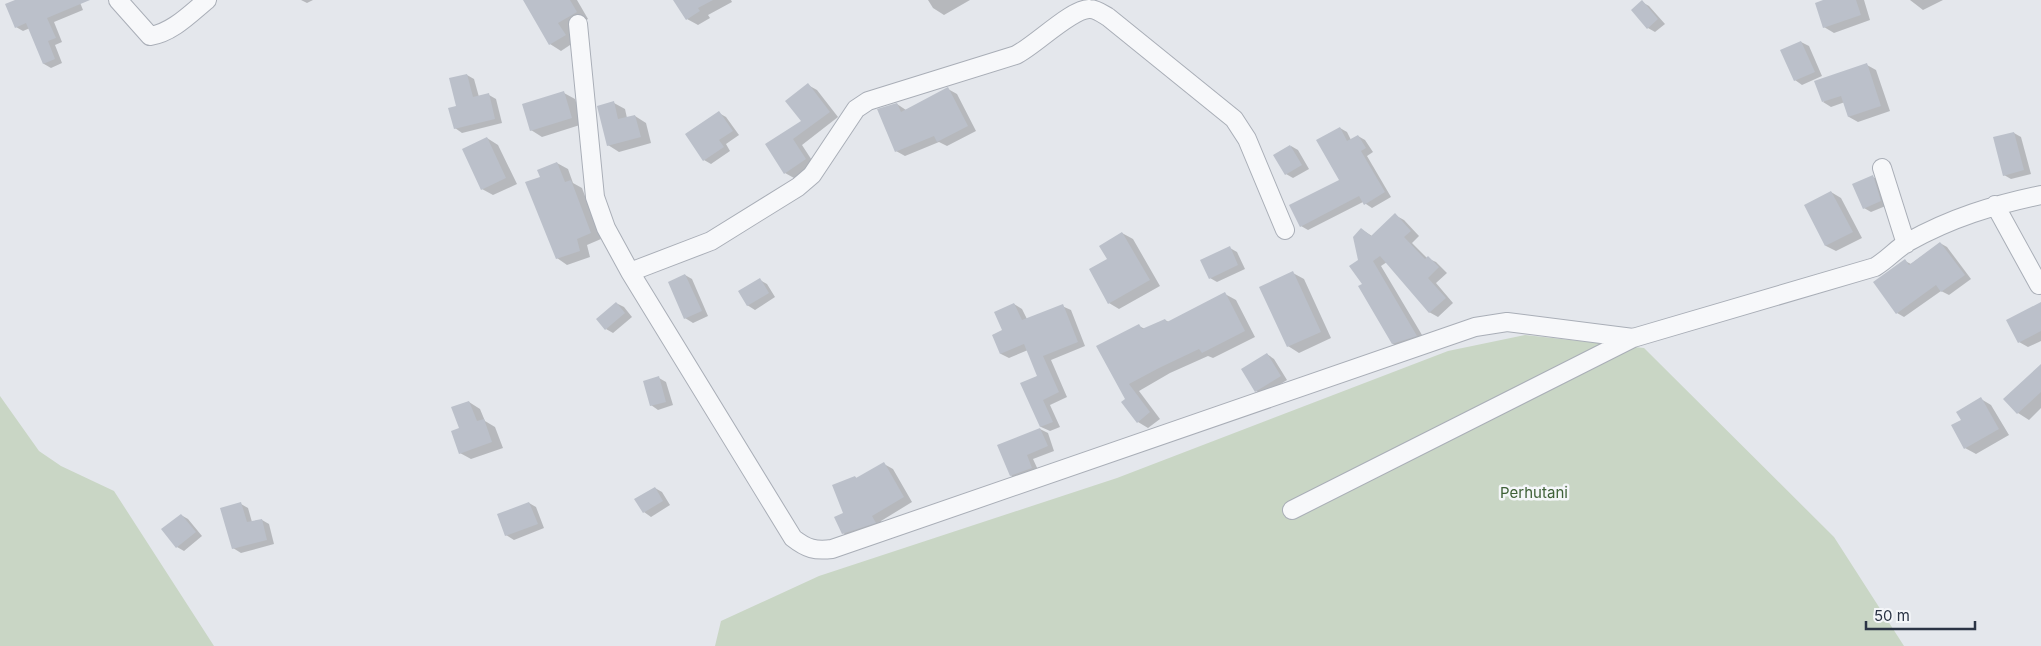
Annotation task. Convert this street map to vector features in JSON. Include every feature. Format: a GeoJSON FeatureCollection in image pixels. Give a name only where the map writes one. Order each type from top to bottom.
{"type":"FeatureCollection","features":[{"type":"Feature","properties":{"kind":"street"},"geometry":{"type":"LineString","coordinates":[[118,0],[150,36],[158,35],[172,28],[207,0]]}},
{"type":"Feature","properties":{"kind":"street"},"geometry":{"type":"LineString","coordinates":[[630,272],[711,241],[798,187],[812,175],[856,109],[868,101],[1016,55],[1033,46],[1073,13],[1092,9],[1108,17],[1234,119],[1247,139],[1285,230]]}},
{"type":"Feature","properties":{"kind":"street"},"geometry":{"type":"LineString","coordinates":[[578,24],[595,197],[606,228],[630,272],[793,538],[806,548],[818,551],[842,546],[1475,327],[1507,322],[1633,338]]}},
{"type":"Feature","properties":{"kind":"street"},"geometry":{"type":"LineString","coordinates":[[1882,168],[1906,244]]}},
{"type":"Feature","properties":{"kind":"street"},"geometry":{"type":"LineString","coordinates":[[1292,510],[1633,338],[1875,267],[1886,261],[1906,244],[1949,221],[1995,205],[2041,195]]}},
{"type":"Feature","properties":{"kind":"street"},"geometry":{"type":"LineString","coordinates":[[1995,205],[2040,285]]}},
{"type":"Feature","properties":{"kind":"green space","name":"Perhutani"},"geometry":{"type":"Polygon","coordinates":[[[1525,335],[1644,348],[1834,537],[1904,646],[715,646],[721,621],[819,576],[1117,478],[1448,351],[1525,335]]]}},
{"type":"Feature","properties":{"kind":"green space"},"geometry":{"type":"Polygon","coordinates":[[[0,396],[39,451],[61,466],[114,491],[214,646],[0,646],[0,396]]]}},
{"type":"Feature","properties":{"kind":"building"},"geometry":{"type":"Polygon","coordinates":[[[15,0],[90,0],[47,18],[56,38],[48,41],[55,59],[43,64],[26,23],[15,28],[5,4],[15,0]]]}},
{"type":"Feature","properties":{"kind":"building"},"geometry":{"type":"Polygon","coordinates":[[[523,0],[570,0],[577,12],[558,23],[566,35],[549,45],[523,0]]]}},
{"type":"Feature","properties":{"kind":"building"},"geometry":{"type":"Polygon","coordinates":[[[673,0],[713,0],[698,8],[700,11],[686,20],[673,0]]]}},
{"type":"Feature","properties":{"kind":"building"},"geometry":{"type":"Polygon","coordinates":[[[1642,0],[1658,19],[1647,29],[1631,10],[1642,0]]]}},
{"type":"Feature","properties":{"kind":"building"},"geometry":{"type":"Polygon","coordinates":[[[1823,0],[1856,0],[1861,15],[1823,28],[1815,3],[1823,0]]]}},
{"type":"Feature","properties":{"kind":"building"},"geometry":{"type":"Polygon","coordinates":[[[1801,41],[1815,72],[1794,81],[1780,50],[1801,41]]]}},
{"type":"Feature","properties":{"kind":"building"},"geometry":{"type":"Polygon","coordinates":[[[1867,63],[1881,106],[1848,117],[1841,96],[1822,102],[1814,81],[1867,63]]]}},
{"type":"Feature","properties":{"kind":"building"},"geometry":{"type":"Polygon","coordinates":[[[467,74],[473,97],[489,93],[495,119],[454,129],[448,108],[456,106],[449,78],[467,74]]]}},
{"type":"Feature","properties":{"kind":"building"},"geometry":{"type":"Polygon","coordinates":[[[808,83],[830,112],[793,139],[806,159],[784,174],[765,144],[801,121],[785,101],[808,83]]]}},
{"type":"Feature","properties":{"kind":"building"},"geometry":{"type":"Polygon","coordinates":[[[948,87],[968,126],[937,142],[934,136],[895,152],[877,109],[897,103],[901,112],[948,87]]]}},
{"type":"Feature","properties":{"kind":"building"},"geometry":{"type":"Polygon","coordinates":[[[564,91],[572,118],[530,131],[522,104],[564,91]]]}},
{"type":"Feature","properties":{"kind":"building"},"geometry":{"type":"Polygon","coordinates":[[[614,101],[618,119],[635,115],[641,137],[607,146],[597,106],[614,101]]]}},
{"type":"Feature","properties":{"kind":"building"},"geometry":{"type":"Polygon","coordinates":[[[719,111],[733,131],[719,140],[724,147],[703,161],[685,134],[719,111]]]}},
{"type":"Feature","properties":{"kind":"building"},"geometry":{"type":"Polygon","coordinates":[[[1340,127],[1347,141],[1358,135],[1366,148],[1361,151],[1385,192],[1364,205],[1359,196],[1300,227],[1289,205],[1339,180],[1316,140],[1340,127]]]}},
{"type":"Feature","properties":{"kind":"building"},"geometry":{"type":"Polygon","coordinates":[[[2014,132],[2024,170],[2003,176],[1993,137],[2014,132]]]}},
{"type":"Feature","properties":{"kind":"building"},"geometry":{"type":"Polygon","coordinates":[[[487,137],[506,178],[481,190],[462,149],[487,137]]]}},
{"type":"Feature","properties":{"kind":"building"},"geometry":{"type":"Polygon","coordinates":[[[1290,145],[1302,165],[1285,175],[1273,155],[1290,145]]]}},
{"type":"Feature","properties":{"kind":"building"},"geometry":{"type":"Polygon","coordinates":[[[557,162],[565,182],[571,180],[591,233],[577,239],[580,251],[556,259],[525,182],[540,177],[537,170],[557,162]]]}},
{"type":"Feature","properties":{"kind":"building"},"geometry":{"type":"Polygon","coordinates":[[[1873,175],[1881,201],[1863,209],[1852,184],[1873,175]]]}},
{"type":"Feature","properties":{"kind":"building"},"geometry":{"type":"Polygon","coordinates":[[[1831,191],[1853,232],[1825,246],[1804,205],[1831,191]]]}},
{"type":"Feature","properties":{"kind":"building"},"geometry":{"type":"Polygon","coordinates":[[[1395,213],[1411,231],[1404,237],[1425,259],[1428,256],[1439,267],[1428,278],[1446,298],[1429,313],[1380,256],[1373,261],[1417,336],[1392,344],[1358,286],[1362,284],[1349,266],[1358,260],[1353,237],[1361,228],[1371,236],[1395,213]]]}},
{"type":"Feature","properties":{"kind":"building"},"geometry":{"type":"Polygon","coordinates":[[[1122,232],[1150,280],[1108,304],[1089,269],[1107,259],[1099,246],[1122,232]]]}},
{"type":"Feature","properties":{"kind":"building"},"geometry":{"type":"Polygon","coordinates":[[[1940,242],[1965,275],[1941,292],[1936,285],[1896,314],[1873,282],[1905,259],[1909,265],[1940,242]]]}},
{"type":"Feature","properties":{"kind":"building"},"geometry":{"type":"Polygon","coordinates":[[[1230,246],[1238,265],[1209,279],[1200,260],[1230,246]]]}},
{"type":"Feature","properties":{"kind":"building"},"geometry":{"type":"Polygon","coordinates":[[[1293,271],[1321,332],[1287,347],[1259,287],[1293,271]]]}},
{"type":"Feature","properties":{"kind":"building"},"geometry":{"type":"Polygon","coordinates":[[[685,274],[702,311],[684,319],[668,282],[685,274]]]}},
{"type":"Feature","properties":{"kind":"building"},"geometry":{"type":"Polygon","coordinates":[[[760,278],[769,293],[747,306],[738,291],[760,278]]]}},
{"type":"Feature","properties":{"kind":"building"},"geometry":{"type":"Polygon","coordinates":[[[1225,292],[1245,331],[1202,353],[1199,349],[1129,384],[1150,412],[1137,423],[1121,402],[1125,399],[1096,346],[1139,324],[1142,329],[1165,319],[1167,322],[1225,292]]]}},
{"type":"Feature","properties":{"kind":"building"},"geometry":{"type":"Polygon","coordinates":[[[616,302],[625,313],[605,330],[596,319],[616,302]]]}},
{"type":"Feature","properties":{"kind":"building"},"geometry":{"type":"Polygon","coordinates":[[[2041,302],[2041,331],[2018,343],[2006,320],[2041,302]]]}},
{"type":"Feature","properties":{"kind":"building"},"geometry":{"type":"Polygon","coordinates":[[[1014,303],[1022,320],[1063,304],[1078,342],[1043,356],[1059,392],[1043,400],[1053,422],[1040,427],[1020,383],[1037,376],[1024,344],[1000,354],[992,335],[1002,330],[994,312],[1014,303]]]}},
{"type":"Feature","properties":{"kind":"building"},"geometry":{"type":"Polygon","coordinates":[[[1267,353],[1281,376],[1255,392],[1241,369],[1267,353]]]}},
{"type":"Feature","properties":{"kind":"building"},"geometry":{"type":"Polygon","coordinates":[[[2041,364],[2041,392],[2017,414],[2003,399],[2041,364]]]}},
{"type":"Feature","properties":{"kind":"building"},"geometry":{"type":"Polygon","coordinates":[[[659,376],[666,402],[650,406],[643,381],[659,376]]]}},
{"type":"Feature","properties":{"kind":"building"},"geometry":{"type":"Polygon","coordinates":[[[1981,397],[1999,429],[1964,449],[1951,425],[1961,420],[1956,412],[1981,397]]]}},
{"type":"Feature","properties":{"kind":"building"},"geometry":{"type":"Polygon","coordinates":[[[469,401],[477,421],[484,419],[492,442],[459,454],[451,431],[459,428],[451,407],[469,401]]]}},
{"type":"Feature","properties":{"kind":"building"},"geometry":{"type":"Polygon","coordinates":[[[1040,428],[1048,446],[1027,455],[1032,468],[1010,476],[997,445],[1040,428]]]}},
{"type":"Feature","properties":{"kind":"building"},"geometry":{"type":"Polygon","coordinates":[[[884,462],[904,497],[872,516],[876,523],[842,534],[834,517],[843,513],[832,485],[855,476],[856,478],[884,462]]]}},
{"type":"Feature","properties":{"kind":"building"},"geometry":{"type":"Polygon","coordinates":[[[655,487],[663,501],[643,513],[634,499],[655,487]]]}},
{"type":"Feature","properties":{"kind":"building"},"geometry":{"type":"Polygon","coordinates":[[[241,502],[247,522],[262,519],[267,540],[232,549],[220,508],[241,502]]]}},
{"type":"Feature","properties":{"kind":"building"},"geometry":{"type":"Polygon","coordinates":[[[529,502],[538,524],[505,536],[497,514],[529,502]]]}},
{"type":"Feature","properties":{"kind":"building"},"geometry":{"type":"Polygon","coordinates":[[[181,514],[196,532],[176,548],[161,529],[181,514]]]}}]}
